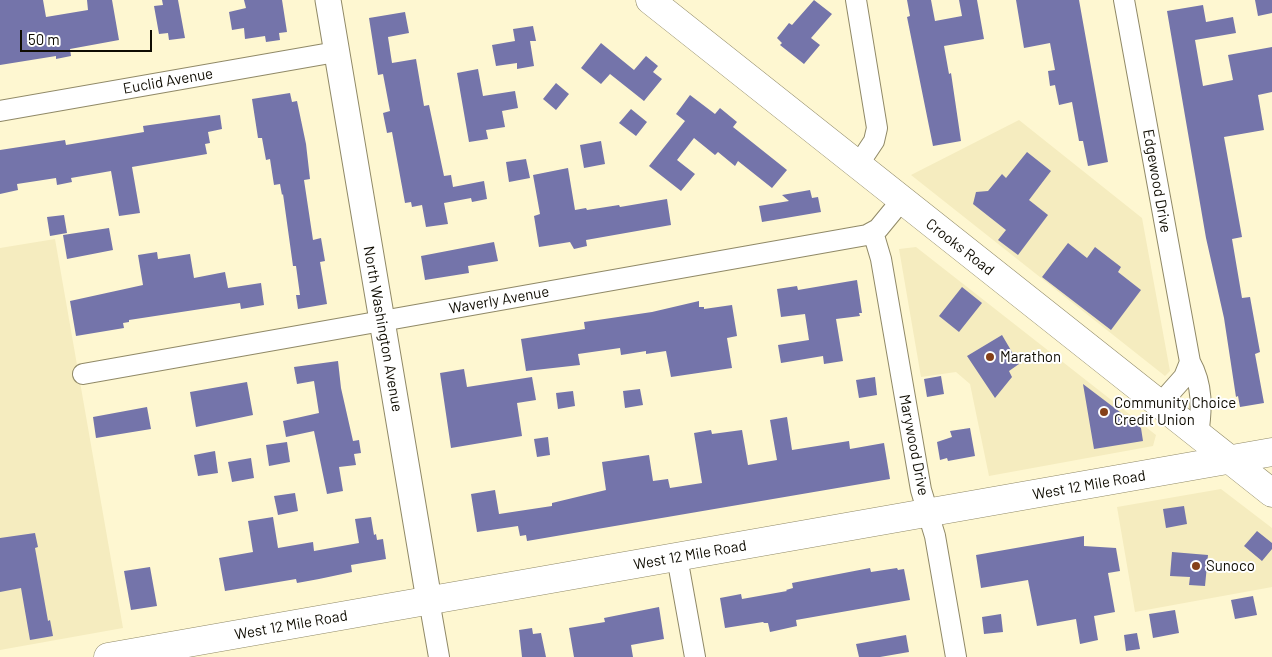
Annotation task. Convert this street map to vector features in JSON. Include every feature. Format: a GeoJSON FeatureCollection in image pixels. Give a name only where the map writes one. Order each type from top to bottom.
{"type":"FeatureCollection","features":[{"type":"Feature","properties":{"kind":"main road","name":"Crooks Road"},"geometry":{"type":"LineString","coordinates":[[650,0],[1272,493]]}},
{"type":"Feature","properties":{"kind":"main road","name":"West 12 Mile Road"},"geometry":{"type":"LineString","coordinates":[[108,657],[146,654],[429,600],[1272,452]]}},
{"type":"Feature","properties":{"kind":"street","name":"North Washington Avenue"},"geometry":{"type":"LineString","coordinates":[[328,0],[439,657]]}},
{"type":"Feature","properties":{"kind":"street"},"geometry":{"type":"LineString","coordinates":[[856,0],[877,128],[874,141],[858,165]]}},
{"type":"Feature","properties":{"kind":"street","name":"Edgewood Drive"},"geometry":{"type":"LineString","coordinates":[[1124,0],[1190,362],[1197,375],[1202,406],[1198,434]]}},
{"type":"Feature","properties":{"kind":"street","name":"Euclid Avenue"},"geometry":{"type":"LineString","coordinates":[[0,110],[336,52]]}},
{"type":"Feature","properties":{"kind":"street"},"geometry":{"type":"LineString","coordinates":[[874,232],[901,200]]}},
{"type":"Feature","properties":{"kind":"street","name":"Waverly Avenue"},"geometry":{"type":"LineString","coordinates":[[82,374],[856,237],[874,232]]}},
{"type":"Feature","properties":{"kind":"street","name":"Marywood Drive"},"geometry":{"type":"LineString","coordinates":[[874,232],[881,259],[921,490],[935,536],[956,657]]}},
{"type":"Feature","properties":{"kind":"street"},"geometry":{"type":"LineString","coordinates":[[1160,404],[1184,377],[1190,362]]}},
{"type":"Feature","properties":{"kind":"street"},"geometry":{"type":"LineString","coordinates":[[677,557],[696,657]]}},
{"type":"Feature","properties":{"kind":"shaded area"},"geometry":{"type":"Polygon","coordinates":[[[1019,120],[1142,218],[1170,371],[1165,376],[911,175],[1019,120]]]}},
{"type":"Feature","properties":{"kind":"shaded area"},"geometry":{"type":"Polygon","coordinates":[[[55,239],[123,628],[0,650],[0,248],[55,239]]]}},
{"type":"Feature","properties":{"kind":"shaded area"},"geometry":{"type":"Polygon","coordinates":[[[916,247],[1156,435],[1153,446],[989,476],[970,384],[956,372],[921,377],[899,249],[916,247]]]}},
{"type":"Feature","properties":{"kind":"shaded area"},"geometry":{"type":"Polygon","coordinates":[[[1221,489],[1272,528],[1272,587],[1135,612],[1117,507],[1221,489]]]}},
{"type":"Feature","properties":{"kind":"building"},"geometry":{"type":"Polygon","coordinates":[[[0,0],[43,0],[46,17],[88,10],[87,0],[112,0],[119,40],[70,49],[71,56],[56,59],[56,56],[0,65],[0,0]]]}},
{"type":"Feature","properties":{"kind":"building"},"geometry":{"type":"Polygon","coordinates":[[[162,0],[178,0],[185,38],[169,40],[168,33],[159,34],[154,6],[163,5],[162,0]]]}},
{"type":"Feature","properties":{"kind":"building"},"geometry":{"type":"Polygon","coordinates":[[[244,0],[282,0],[287,32],[279,33],[280,40],[266,42],[265,36],[245,39],[244,28],[232,30],[229,12],[246,8],[244,0]]]}},
{"type":"Feature","properties":{"kind":"building"},"geometry":{"type":"Polygon","coordinates":[[[814,0],[832,14],[811,38],[820,45],[804,64],[780,45],[782,43],[777,38],[789,23],[792,25],[814,0]]]}},
{"type":"Feature","properties":{"kind":"building"},"geometry":{"type":"Polygon","coordinates":[[[907,0],[931,0],[935,21],[962,16],[959,0],[977,0],[984,39],[944,46],[949,74],[951,73],[961,141],[933,146],[907,17],[910,16],[907,0]]]}},
{"type":"Feature","properties":{"kind":"building"},"geometry":{"type":"Polygon","coordinates":[[[1016,0],[1079,0],[1108,162],[1088,166],[1083,141],[1079,141],[1072,102],[1059,105],[1055,85],[1050,86],[1048,71],[1055,70],[1050,43],[1024,48],[1016,0]]]}},
{"type":"Feature","properties":{"kind":"building"},"geometry":{"type":"Polygon","coordinates":[[[1255,0],[1272,0],[1272,13],[1258,16],[1255,0]]]}},
{"type":"Feature","properties":{"kind":"building"},"geometry":{"type":"Polygon","coordinates":[[[1203,5],[1206,22],[1233,17],[1236,33],[1195,40],[1203,86],[1233,80],[1228,55],[1272,47],[1272,92],[1258,95],[1264,130],[1224,137],[1242,237],[1232,239],[1242,298],[1250,297],[1260,352],[1255,354],[1264,403],[1240,407],[1238,396],[1236,397],[1224,318],[1206,238],[1167,11],[1203,5]]]}},
{"type":"Feature","properties":{"kind":"building"},"geometry":{"type":"Polygon","coordinates":[[[405,12],[409,33],[388,37],[392,63],[416,59],[424,106],[429,105],[444,176],[451,175],[453,187],[484,181],[487,199],[472,202],[471,198],[444,203],[448,224],[426,227],[422,205],[412,207],[411,202],[405,203],[392,132],[387,133],[383,113],[390,111],[383,74],[378,75],[369,18],[405,12]]]}},
{"type":"Feature","properties":{"kind":"building"},"geometry":{"type":"Polygon","coordinates":[[[533,26],[536,41],[530,41],[534,66],[517,69],[517,63],[496,66],[492,45],[515,41],[513,29],[533,26]]]}},
{"type":"Feature","properties":{"kind":"building"},"geometry":{"type":"Polygon","coordinates":[[[601,43],[634,70],[646,56],[658,66],[653,72],[662,79],[644,101],[610,74],[601,84],[581,68],[601,43]]]}},
{"type":"Feature","properties":{"kind":"building"},"geometry":{"type":"Polygon","coordinates":[[[478,69],[483,96],[515,91],[518,108],[502,111],[505,127],[486,130],[488,139],[469,142],[457,73],[478,69]]]}},
{"type":"Feature","properties":{"kind":"building"},"geometry":{"type":"Polygon","coordinates":[[[556,83],[569,94],[556,110],[543,99],[556,83]]]}},
{"type":"Feature","properties":{"kind":"building"},"geometry":{"type":"Polygon","coordinates":[[[290,93],[292,102],[297,101],[306,144],[310,179],[304,180],[313,240],[321,238],[325,261],[320,262],[327,304],[298,309],[296,295],[300,295],[296,266],[293,266],[283,194],[280,184],[274,185],[270,159],[266,160],[262,138],[258,138],[252,99],[290,93]]]}},
{"type":"Feature","properties":{"kind":"building"},"geometry":{"type":"Polygon","coordinates":[[[690,95],[715,114],[720,108],[737,122],[733,127],[787,170],[772,188],[738,161],[735,166],[718,152],[715,155],[694,138],[677,160],[695,174],[681,191],[649,166],[685,121],[676,114],[690,95]]]}},
{"type":"Feature","properties":{"kind":"building"},"geometry":{"type":"Polygon","coordinates":[[[631,109],[647,122],[636,136],[619,123],[631,109]]]}},
{"type":"Feature","properties":{"kind":"building"},"geometry":{"type":"Polygon","coordinates":[[[220,115],[222,129],[208,132],[210,143],[205,144],[207,154],[132,167],[140,213],[119,216],[111,171],[71,178],[72,182],[57,185],[56,178],[17,184],[18,190],[0,194],[0,150],[65,140],[66,145],[144,132],[143,126],[220,115]]]}},
{"type":"Feature","properties":{"kind":"building"},"geometry":{"type":"Polygon","coordinates":[[[601,141],[605,164],[584,168],[580,145],[601,141]]]}},
{"type":"Feature","properties":{"kind":"building"},"geometry":{"type":"Polygon","coordinates":[[[1027,152],[1051,171],[1029,200],[1048,215],[1018,255],[998,240],[1006,230],[973,204],[976,192],[988,191],[1002,174],[1006,178],[1027,152]]]}},
{"type":"Feature","properties":{"kind":"building"},"geometry":{"type":"Polygon","coordinates":[[[526,159],[530,178],[509,182],[506,162],[526,159]]]}},
{"type":"Feature","properties":{"kind":"building"},"geometry":{"type":"Polygon","coordinates":[[[568,168],[575,210],[619,205],[620,207],[667,199],[671,225],[586,240],[587,246],[574,249],[570,242],[539,247],[534,216],[540,214],[533,175],[568,168]]]}},
{"type":"Feature","properties":{"kind":"building"},"geometry":{"type":"Polygon","coordinates":[[[810,190],[812,198],[818,197],[821,212],[762,222],[759,206],[789,201],[782,195],[810,190]]]}},
{"type":"Feature","properties":{"kind":"building"},"geometry":{"type":"Polygon","coordinates":[[[64,215],[67,233],[50,236],[47,217],[64,215]]]}},
{"type":"Feature","properties":{"kind":"building"},"geometry":{"type":"Polygon","coordinates":[[[109,228],[113,250],[67,259],[63,235],[109,228]]]}},
{"type":"Feature","properties":{"kind":"building"},"geometry":{"type":"Polygon","coordinates":[[[494,242],[498,261],[468,266],[469,273],[425,280],[421,256],[494,242]]]}},
{"type":"Feature","properties":{"kind":"building"},"geometry":{"type":"Polygon","coordinates":[[[1068,243],[1087,258],[1095,247],[1121,267],[1118,272],[1141,290],[1111,330],[1042,277],[1068,243]]]}},
{"type":"Feature","properties":{"kind":"building"},"geometry":{"type":"Polygon","coordinates":[[[157,252],[158,259],[190,254],[194,278],[225,272],[228,288],[261,283],[264,305],[241,309],[240,303],[129,320],[129,322],[123,323],[124,328],[76,336],[70,301],[143,285],[138,255],[157,252]]]}},
{"type":"Feature","properties":{"kind":"building"},"geometry":{"type":"Polygon","coordinates":[[[857,280],[862,313],[859,313],[860,316],[836,319],[843,361],[824,364],[823,356],[781,363],[778,345],[809,340],[805,314],[781,317],[777,289],[797,286],[798,290],[857,280]]]}},
{"type":"Feature","properties":{"kind":"building"},"geometry":{"type":"Polygon","coordinates":[[[962,287],[982,303],[959,332],[939,316],[962,287]]]}},
{"type":"Feature","properties":{"kind":"building"},"geometry":{"type":"Polygon","coordinates":[[[699,301],[699,307],[704,307],[704,309],[732,305],[737,336],[727,338],[732,368],[671,377],[666,351],[646,354],[646,351],[621,355],[620,348],[578,354],[580,365],[526,371],[521,339],[585,329],[584,322],[652,312],[699,301]]]}},
{"type":"Feature","properties":{"kind":"building"},"geometry":{"type":"Polygon","coordinates":[[[1002,335],[1019,364],[1009,371],[1012,377],[995,398],[967,356],[1002,335]]]}},
{"type":"Feature","properties":{"kind":"building"},"geometry":{"type":"Polygon","coordinates":[[[338,361],[341,388],[353,441],[359,440],[361,453],[354,454],[356,465],[339,467],[343,491],[327,494],[314,431],[286,437],[283,421],[319,413],[314,381],[297,384],[294,367],[338,361]]]}},
{"type":"Feature","properties":{"kind":"building"},"geometry":{"type":"Polygon","coordinates":[[[464,369],[467,387],[532,377],[536,400],[517,403],[522,436],[451,448],[440,373],[464,369]]]}},
{"type":"Feature","properties":{"kind":"building"},"geometry":{"type":"Polygon","coordinates":[[[941,376],[944,394],[927,397],[924,379],[941,376]]]}},
{"type":"Feature","properties":{"kind":"building"},"geometry":{"type":"Polygon","coordinates":[[[875,377],[877,395],[859,398],[856,380],[875,377]]]}},
{"type":"Feature","properties":{"kind":"building"},"geometry":{"type":"Polygon","coordinates":[[[247,382],[253,415],[196,427],[190,392],[247,382]]]}},
{"type":"Feature","properties":{"kind":"building","name":"Community Choice Credit Union"},"geometry":{"type":"Polygon","coordinates":[[[1083,384],[1141,428],[1143,441],[1094,449],[1083,384]]]}},
{"type":"Feature","properties":{"kind":"building"},"geometry":{"type":"Polygon","coordinates":[[[640,389],[643,405],[625,408],[623,391],[640,389]]]}},
{"type":"Feature","properties":{"kind":"building"},"geometry":{"type":"Polygon","coordinates":[[[573,391],[575,406],[558,409],[556,393],[573,391]]]}},
{"type":"Feature","properties":{"kind":"building"},"geometry":{"type":"Polygon","coordinates":[[[147,407],[151,429],[96,438],[93,417],[147,407]]]}},
{"type":"Feature","properties":{"kind":"building"},"geometry":{"type":"Polygon","coordinates":[[[787,417],[792,450],[849,441],[850,449],[884,443],[890,479],[527,541],[526,535],[520,536],[518,526],[477,532],[471,494],[495,490],[499,514],[552,506],[552,503],[606,490],[602,462],[649,455],[653,481],[668,479],[670,488],[702,483],[694,433],[711,430],[712,434],[742,430],[748,465],[777,460],[770,420],[787,417]]]}},
{"type":"Feature","properties":{"kind":"building"},"geometry":{"type":"Polygon","coordinates":[[[970,428],[975,456],[948,461],[947,458],[940,460],[937,442],[952,437],[950,431],[970,428]]]}},
{"type":"Feature","properties":{"kind":"building"},"geometry":{"type":"Polygon","coordinates":[[[548,437],[550,455],[537,457],[534,439],[548,437]]]}},
{"type":"Feature","properties":{"kind":"building"},"geometry":{"type":"Polygon","coordinates":[[[287,442],[290,462],[269,466],[266,445],[287,442]]]}},
{"type":"Feature","properties":{"kind":"building"},"geometry":{"type":"Polygon","coordinates":[[[215,451],[218,473],[198,476],[194,455],[215,451]]]}},
{"type":"Feature","properties":{"kind":"building"},"geometry":{"type":"Polygon","coordinates":[[[251,458],[254,478],[232,482],[228,462],[251,458]]]}},
{"type":"Feature","properties":{"kind":"building"},"geometry":{"type":"Polygon","coordinates":[[[295,493],[298,511],[278,515],[274,496],[295,493]]]}},
{"type":"Feature","properties":{"kind":"building"},"geometry":{"type":"Polygon","coordinates":[[[1184,506],[1187,524],[1166,528],[1163,509],[1184,506]]]}},
{"type":"Feature","properties":{"kind":"building"},"geometry":{"type":"Polygon","coordinates":[[[273,517],[278,548],[313,542],[314,551],[359,543],[355,519],[371,517],[374,535],[376,534],[377,540],[383,539],[386,559],[351,565],[352,572],[319,579],[297,583],[296,579],[225,591],[219,558],[253,552],[248,521],[273,517]]]}},
{"type":"Feature","properties":{"kind":"building"},"geometry":{"type":"Polygon","coordinates":[[[1257,531],[1272,543],[1272,549],[1262,561],[1244,546],[1257,531]]]}},
{"type":"Feature","properties":{"kind":"building"},"geometry":{"type":"Polygon","coordinates":[[[35,533],[38,547],[35,548],[48,621],[50,620],[53,636],[30,640],[21,588],[0,592],[0,538],[35,533]]]}},
{"type":"Feature","properties":{"kind":"building"},"geometry":{"type":"Polygon","coordinates":[[[1084,536],[1084,546],[1116,548],[1120,571],[1108,573],[1115,612],[1094,616],[1098,640],[1080,644],[1076,619],[1037,626],[1028,580],[981,588],[976,555],[1084,536]]]}},
{"type":"Feature","properties":{"kind":"building","name":"Sunoco"},"geometry":{"type":"Polygon","coordinates":[[[1172,552],[1208,555],[1205,586],[1189,585],[1190,577],[1170,576],[1172,552]]]}},
{"type":"Feature","properties":{"kind":"building"},"geometry":{"type":"Polygon","coordinates":[[[150,567],[157,606],[131,610],[124,571],[150,567]]]}},
{"type":"Feature","properties":{"kind":"building"},"geometry":{"type":"Polygon","coordinates":[[[870,568],[871,572],[897,568],[898,570],[904,569],[910,600],[796,620],[797,626],[770,632],[768,623],[763,622],[725,628],[720,598],[741,594],[742,599],[787,591],[793,588],[792,583],[870,568]]]}},
{"type":"Feature","properties":{"kind":"building"},"geometry":{"type":"Polygon","coordinates":[[[1253,596],[1257,615],[1235,619],[1231,600],[1253,596]]]}},
{"type":"Feature","properties":{"kind":"building"},"geometry":{"type":"Polygon","coordinates":[[[659,607],[664,639],[631,645],[633,657],[574,657],[569,628],[605,622],[604,618],[659,607]]]}},
{"type":"Feature","properties":{"kind":"building"},"geometry":{"type":"Polygon","coordinates":[[[1175,610],[1179,633],[1153,638],[1149,614],[1175,610]]]}},
{"type":"Feature","properties":{"kind":"building"},"geometry":{"type":"Polygon","coordinates":[[[1001,614],[1003,632],[984,634],[982,617],[1001,614]]]}},
{"type":"Feature","properties":{"kind":"building"},"geometry":{"type":"Polygon","coordinates":[[[532,628],[533,634],[541,633],[546,657],[522,657],[519,630],[532,628]]]}},
{"type":"Feature","properties":{"kind":"building"},"geometry":{"type":"Polygon","coordinates":[[[1137,633],[1140,649],[1126,651],[1124,635],[1137,633]]]}},
{"type":"Feature","properties":{"kind":"building"},"geometry":{"type":"Polygon","coordinates":[[[906,635],[909,652],[880,657],[859,657],[856,644],[906,635]]]}},
{"type":"Feature","properties":{"kind":"place","name":"Marathon"},"geometry":{"type":"Point","coordinates":[990,357]}},
{"type":"Feature","properties":{"kind":"place","name":"Community Choice Credit Union"},"geometry":{"type":"Point","coordinates":[1104,412]}},
{"type":"Feature","properties":{"kind":"place","name":"Sunoco"},"geometry":{"type":"Point","coordinates":[1196,566]}}]}
